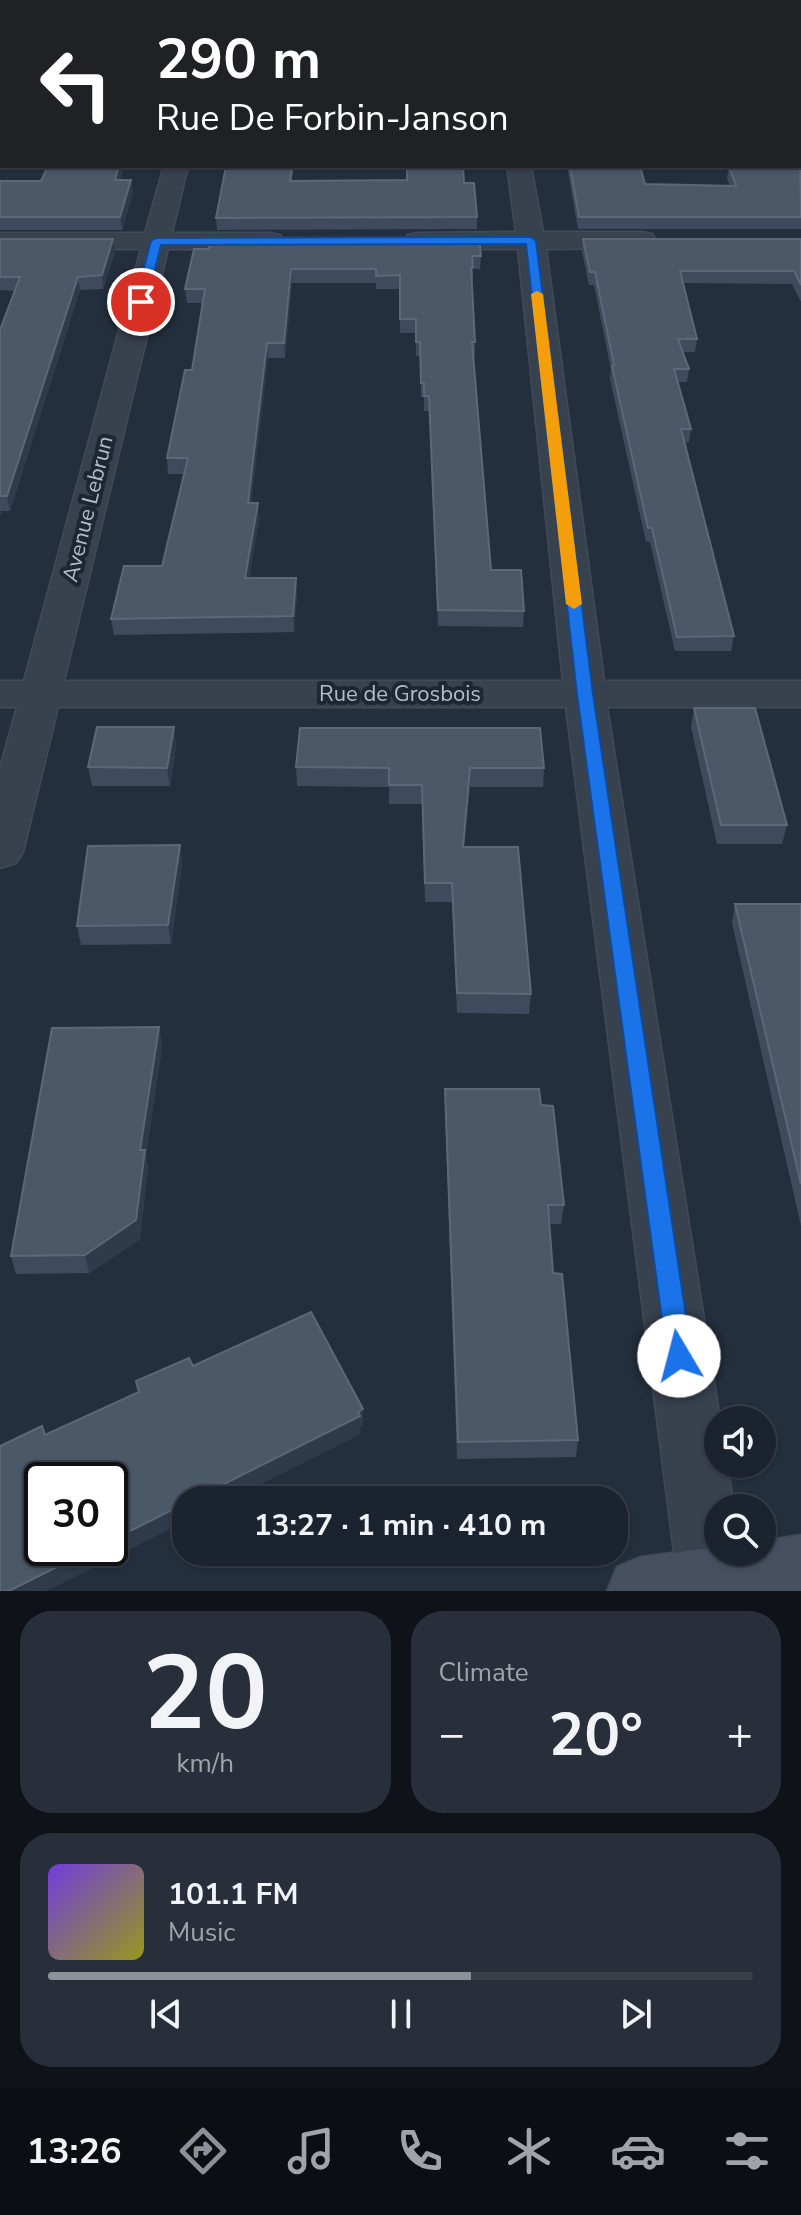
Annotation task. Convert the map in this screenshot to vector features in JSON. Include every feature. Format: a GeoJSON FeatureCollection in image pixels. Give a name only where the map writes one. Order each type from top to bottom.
{"type":"FeatureCollection","features":[{"type":"Feature","properties":{"kind":"street","name":"Avenue Lebrun"},"geometry":{"type":"LineString","coordinates":[[0,852],[175,168]]}},
{"type":"Feature","properties":{"kind":"street"},"geometry":{"type":"LineString","coordinates":[[519,168],[531,241],[585,694],[712,1586]]}},
{"type":"Feature","properties":{"kind":"street"},"geometry":{"type":"LineString","coordinates":[[390,241],[674,240]]}},
{"type":"Feature","properties":{"kind":"street"},"geometry":{"type":"LineString","coordinates":[[0,241],[297,241]]}},
{"type":"Feature","properties":{"kind":"street","name":"Rue de Grosbois"},"geometry":{"type":"LineString","coordinates":[[0,694],[801,694]]}},
{"type":"Feature","properties":{"kind":"street"},"geometry":{"type":"LineString","coordinates":[[641,1591],[712,1586],[801,1569]]}},
{"type":"Feature","properties":{"kind":"building"},"geometry":{"type":"Polygon","coordinates":[[[47,168],[118,168],[115,180],[131,180],[120,217],[0,217],[0,181],[41,181],[47,168]]]}},
{"type":"Feature","properties":{"kind":"building"},"geometry":{"type":"Polygon","coordinates":[[[226,168],[292,168],[290,181],[407,180],[407,168],[463,168],[464,183],[474,183],[477,217],[216,218],[226,168]]]}},
{"type":"Feature","properties":{"kind":"building"},"geometry":{"type":"Polygon","coordinates":[[[570,168],[641,168],[645,184],[736,186],[730,168],[800,168],[801,217],[579,217],[570,168]]]}},
{"type":"Feature","properties":{"kind":"building"},"geometry":{"type":"Polygon","coordinates":[[[211,238],[479,238],[481,256],[472,256],[471,267],[475,342],[472,342],[491,570],[521,570],[524,611],[438,610],[429,396],[424,396],[424,383],[421,383],[416,319],[400,319],[400,275],[376,276],[376,269],[291,269],[284,343],[267,343],[248,503],[258,503],[245,578],[296,578],[293,616],[111,619],[124,566],[162,566],[188,458],[167,458],[185,370],[192,370],[205,289],[185,289],[194,249],[209,249],[211,238]]]}},
{"type":"Feature","properties":{"kind":"building"},"geometry":{"type":"Polygon","coordinates":[[[0,239],[113,239],[102,275],[78,277],[7,496],[0,496],[0,330],[20,277],[0,277],[0,239]]]}},
{"type":"Feature","properties":{"kind":"building"},"geometry":{"type":"Polygon","coordinates":[[[583,239],[801,239],[801,285],[794,271],[680,271],[697,339],[678,339],[689,369],[674,369],[691,429],[681,429],[734,636],[677,637],[652,528],[648,528],[612,366],[595,272],[590,272],[583,239]]]}},
{"type":"Feature","properties":{"kind":"building"},"geometry":{"type":"Polygon","coordinates":[[[694,708],[755,708],[787,825],[721,825],[694,708]]]}},
{"type":"Feature","properties":{"kind":"building"},"geometry":{"type":"Polygon","coordinates":[[[97,727],[174,727],[167,768],[88,767],[97,727]]]}},
{"type":"Feature","properties":{"kind":"building"},"geometry":{"type":"Polygon","coordinates":[[[300,728],[540,728],[544,768],[470,768],[463,847],[518,847],[531,994],[457,993],[452,883],[425,883],[422,785],[389,785],[389,768],[296,767],[300,728]]]}},
{"type":"Feature","properties":{"kind":"building"},"geometry":{"type":"Polygon","coordinates":[[[180,845],[168,925],[77,926],[88,846],[180,845]]]}},
{"type":"Feature","properties":{"kind":"building"},"geometry":{"type":"Polygon","coordinates":[[[735,904],[801,904],[801,1184],[735,904]]]}},
{"type":"Feature","properties":{"kind":"building"},"geometry":{"type":"Polygon","coordinates":[[[159,1027],[140,1150],[145,1150],[136,1220],[85,1255],[11,1256],[52,1028],[159,1027]]]}},
{"type":"Feature","properties":{"kind":"building"},"geometry":{"type":"Polygon","coordinates":[[[445,1089],[539,1089],[541,1105],[553,1106],[564,1205],[548,1205],[553,1273],[562,1274],[578,1440],[458,1442],[445,1089]]]}},
{"type":"Feature","properties":{"kind":"building"},"geometry":{"type":"Polygon","coordinates":[[[311,1312],[363,1409],[358,1412],[360,1416],[220,1486],[172,1486],[172,1510],[128,1532],[128,1462],[24,1462],[24,1566],[59,1566],[9,1591],[0,1591],[0,1446],[42,1426],[45,1435],[139,1392],[136,1381],[189,1358],[193,1366],[311,1312]]]}},
{"type":"Feature","properties":{"kind":"slow traffic"},"geometry":{"type":"LineString","coordinates":[[537,294],[574,604]]}},
{"type":"Feature","properties":{"kind":"route"},"geometry":{"type":"LineString","coordinates":[[141,302],[156,241],[531,241],[585,694],[679,1356]]}}]}
